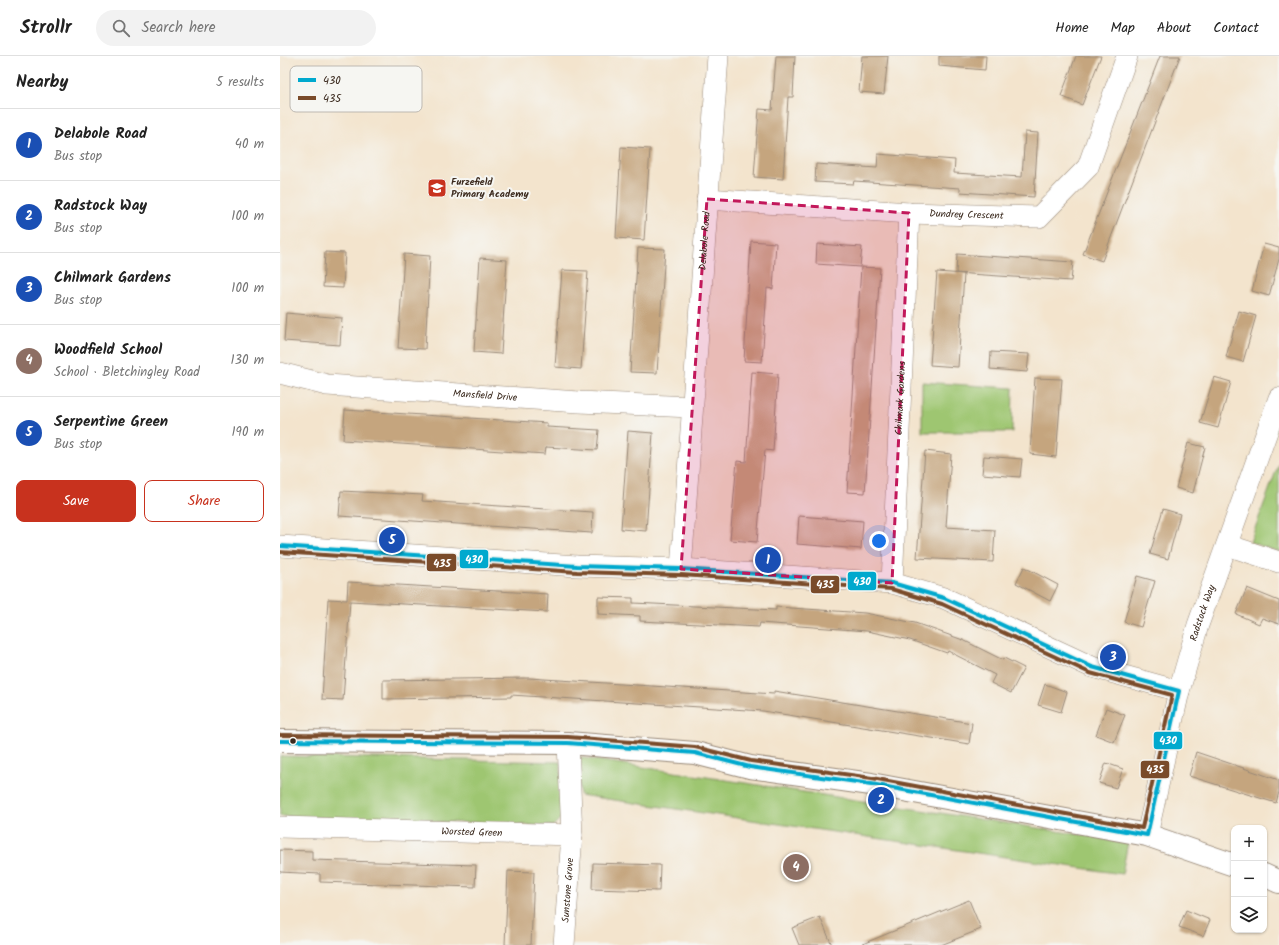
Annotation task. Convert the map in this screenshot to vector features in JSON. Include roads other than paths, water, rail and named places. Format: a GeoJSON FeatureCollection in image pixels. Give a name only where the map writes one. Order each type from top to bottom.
{"type":"FeatureCollection","features":[{"type":"Feature","properties":{"kind":"street","name":"Delabole Road"},"geometry":{"type":"LineString","coordinates":[[681,569],[691,407],[718,56]]}},
{"type":"Feature","properties":{"kind":"street","name":"Dundrey Crescent"},"geometry":{"type":"LineString","coordinates":[[707,199],[909,213],[1039,217],[1088,167],[1127,56]]}},
{"type":"Feature","properties":{"kind":"street","name":"Chilmark Gardens"},"geometry":{"type":"LineString","coordinates":[[892,583],[909,213]]}},
{"type":"Feature","properties":{"kind":"street","name":"Mansfield Drive"},"geometry":{"type":"LineString","coordinates":[[280,373],[327,385],[579,402],[691,407]]}},
{"type":"Feature","properties":{"kind":"street","name":"Radstock Way"},"geometry":{"type":"LineString","coordinates":[[1147,835],[1179,691],[1198,625],[1279,398]]}},
{"type":"Feature","properties":{"kind":"street"},"geometry":{"type":"LineString","coordinates":[[1227,545],[1279,562]]}},
{"type":"Feature","properties":{"kind":"street"},"geometry":{"type":"LineString","coordinates":[[280,546],[577,566],[681,569],[892,583],[944,598],[1092,667],[1179,691]]}},
{"type":"Feature","properties":{"kind":"street"},"geometry":{"type":"LineString","coordinates":[[280,741],[568,743],[695,753],[750,766],[871,784],[1147,835],[1231,863]]}},
{"type":"Feature","properties":{"kind":"street"},"geometry":{"type":"LineString","coordinates":[[568,743],[572,835]]}},
{"type":"Feature","properties":{"kind":"street","name":"Worsted Green"},"geometry":{"type":"LineString","coordinates":[[280,827],[572,835]]}},
{"type":"Feature","properties":{"kind":"street","name":"Sunstone Grove"},"geometry":{"type":"LineString","coordinates":[[564,945],[572,835]]}},
{"type":"Feature","properties":{"kind":"street"},"geometry":{"type":"LineString","coordinates":[[1267,876],[1279,882]]}},
{"type":"Feature","properties":{"kind":"place","name":"Furzefield Primary Academy"},"geometry":{"type":"Point","coordinates":[437,188]}},
{"type":"Feature","properties":{"kind":"place","name":"Serpentine Green"},"geometry":{"type":"Point","coordinates":[392,540]}},
{"type":"Feature","properties":{"kind":"place","name":"Delabole Road"},"geometry":{"type":"Point","coordinates":[768,560]}},
{"type":"Feature","properties":{"kind":"place","name":"Chilmark Gardens"},"geometry":{"type":"Point","coordinates":[1113,657]}},
{"type":"Feature","properties":{"kind":"place","name":"Radstock Way"},"geometry":{"type":"Point","coordinates":[881,800]}},
{"type":"Feature","properties":{"kind":"place","name":"Woodfield School"},"geometry":{"type":"Point","coordinates":[796,867]}}]}
